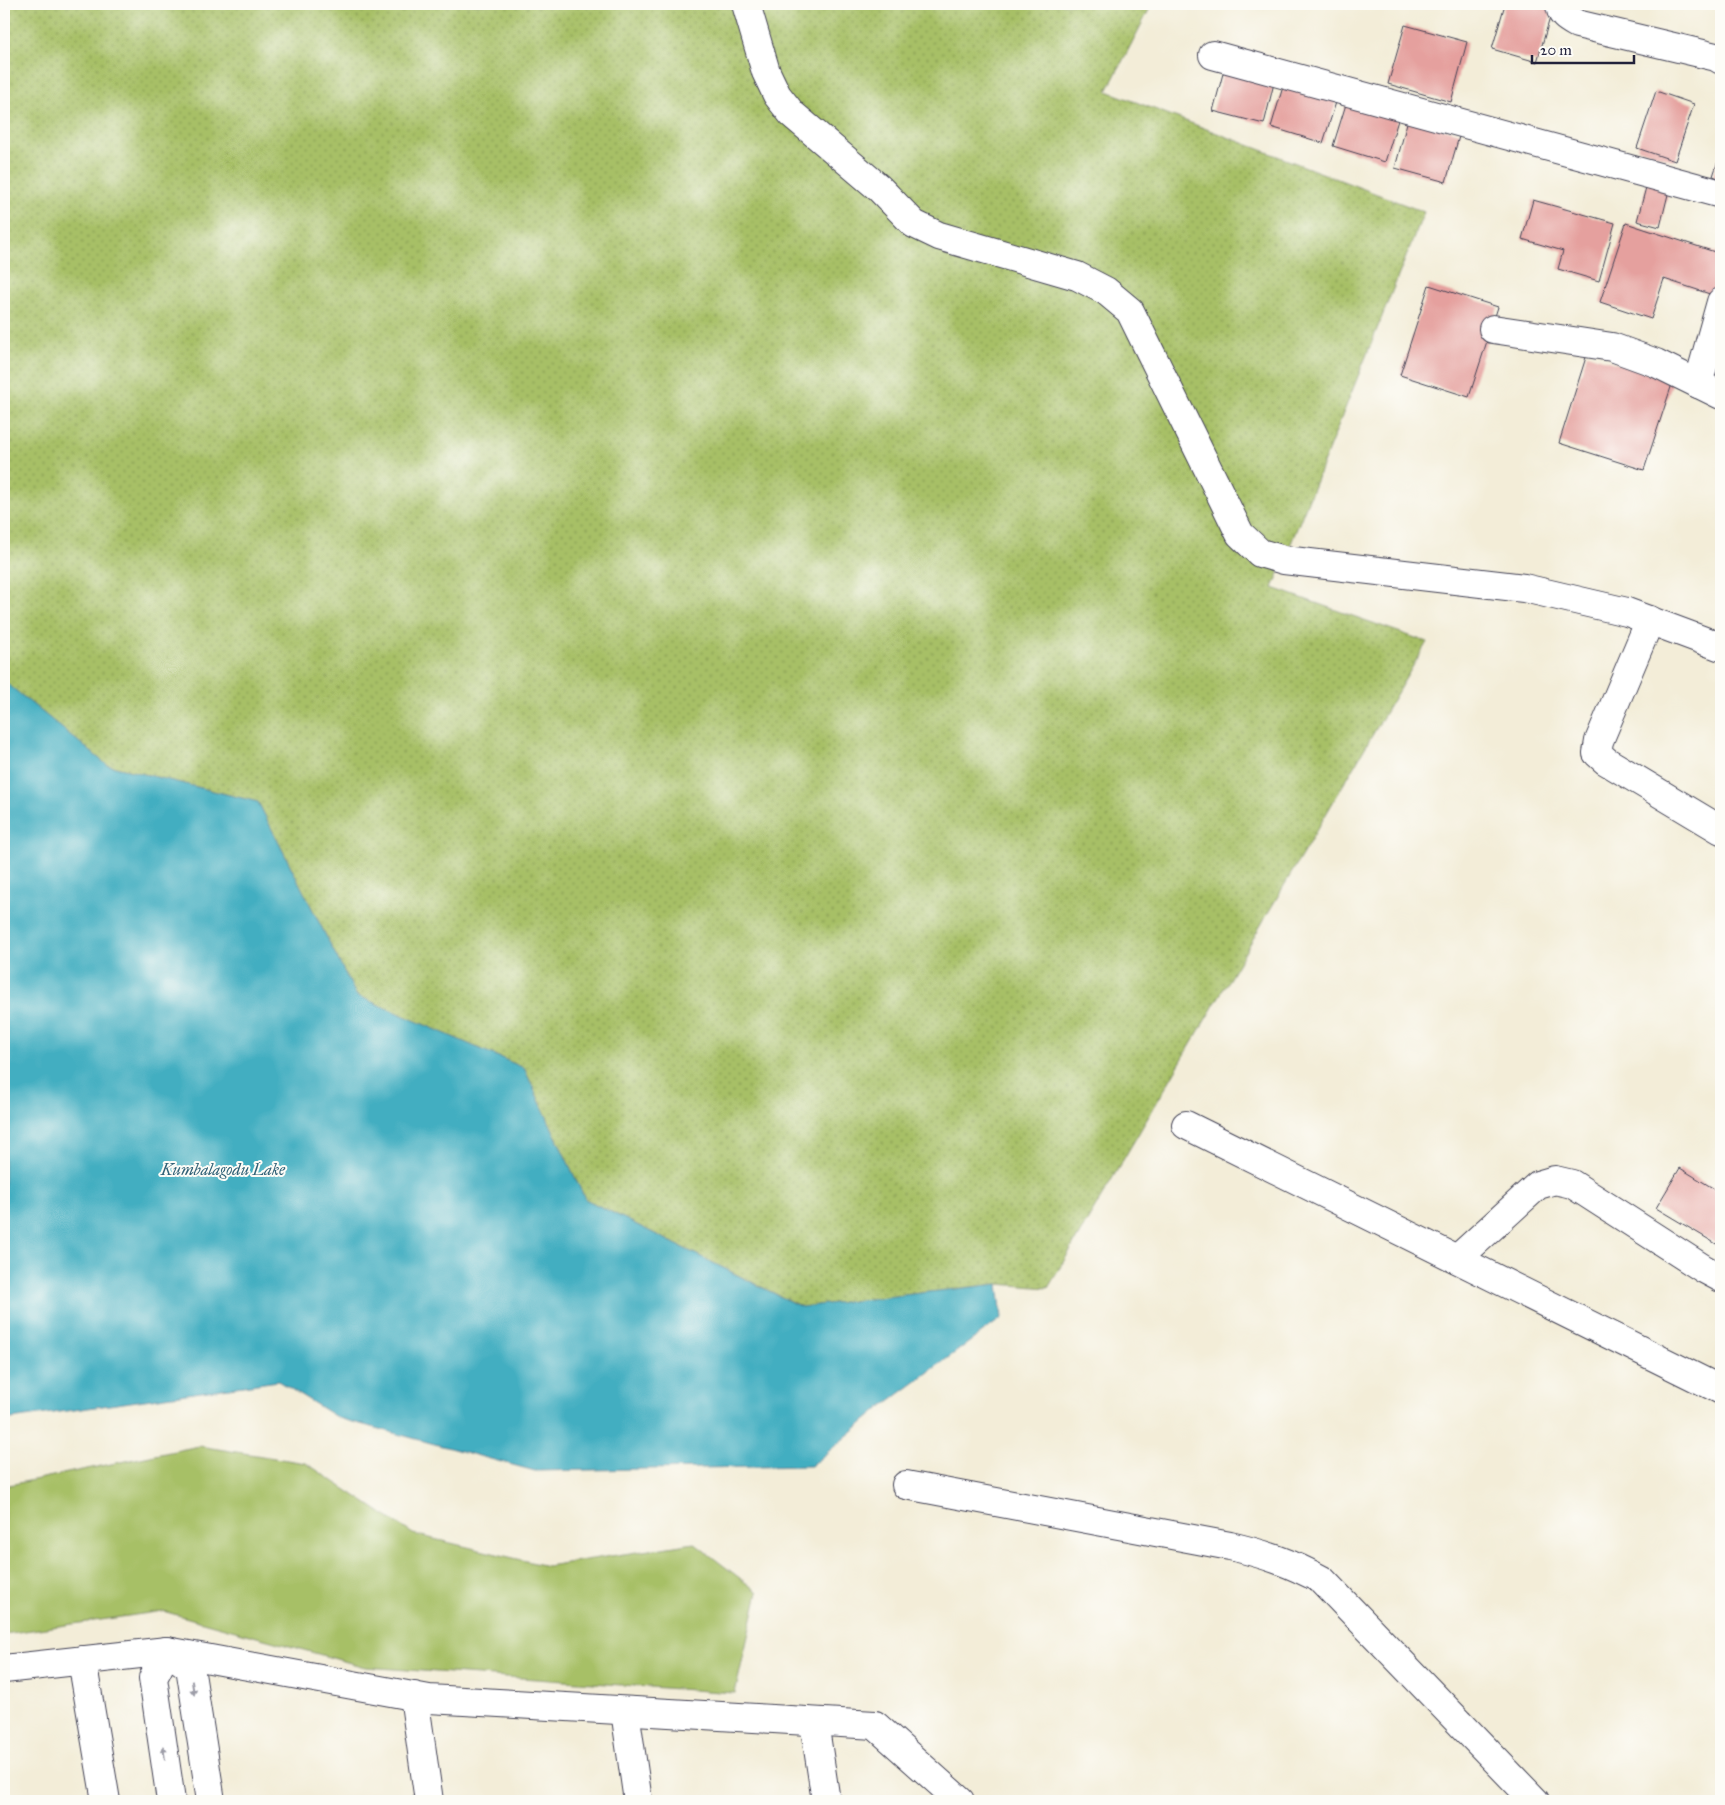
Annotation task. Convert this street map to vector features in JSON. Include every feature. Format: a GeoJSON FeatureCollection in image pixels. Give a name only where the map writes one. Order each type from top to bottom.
{"type":"FeatureCollection","features":[{"type":"Feature","properties":{"kind":"street"},"geometry":{"type":"LineString","coordinates":[[746,4],[766,72],[777,95],[792,114],[879,188],[914,224],[939,236],[1077,276],[1106,291],[1130,311],[1240,534],[1260,553],[1284,560],[1524,588],[1627,612],[1721,647]]}},
{"type":"Feature","properties":{"kind":"street"},"geometry":{"type":"LineString","coordinates":[[1560,4],[1565,18],[1577,24],[1716,57],[1721,60]]}},
{"type":"Feature","properties":{"kind":"street"},"geometry":{"type":"LineString","coordinates":[[1213,55],[1721,194]]}},
{"type":"Feature","properties":{"kind":"street"},"geometry":{"type":"LineString","coordinates":[[1493,329],[1612,347],[1656,363],[1709,389],[1721,302]]}},
{"type":"Feature","properties":{"kind":"street"},"geometry":{"type":"LineString","coordinates":[[1650,620],[1599,741],[1598,753],[1606,761],[1721,830]]}},
{"type":"Feature","properties":{"kind":"street"},"geometry":{"type":"LineString","coordinates":[[1186,1125],[1721,1390]]}},
{"type":"Feature","properties":{"kind":"street"},"geometry":{"type":"LineString","coordinates":[[1456,1259],[1538,1185],[1555,1180],[1572,1184],[1721,1278]]}},
{"type":"Feature","properties":{"kind":"street"},"geometry":{"type":"LineString","coordinates":[[906,1485],[1230,1546],[1297,1566],[1322,1580],[1535,1801]]}},
{"type":"Feature","properties":{"kind":"street"},"geometry":{"type":"LineString","coordinates":[[167,1651],[153,1678],[171,1801]]}},
{"type":"Feature","properties":{"kind":"street"},"geometry":{"type":"LineString","coordinates":[[167,1651],[190,1667],[211,1801]]}},
{"type":"Feature","properties":{"kind":"street"},"geometry":{"type":"LineString","coordinates":[[4,1669],[167,1651],[429,1699],[875,1725],[960,1801]]}},
{"type":"Feature","properties":{"kind":"street"},"geometry":{"type":"LineString","coordinates":[[82,1660],[106,1801]]}},
{"type":"Feature","properties":{"kind":"street"},"geometry":{"type":"LineString","coordinates":[[414,1696],[429,1801]]}},
{"type":"Feature","properties":{"kind":"street"},"geometry":{"type":"LineString","coordinates":[[625,1711],[638,1801]]}},
{"type":"Feature","properties":{"kind":"street"},"geometry":{"type":"LineString","coordinates":[[814,1722],[826,1801]]}},
{"type":"Feature","properties":{"kind":"green space"},"geometry":{"type":"Polygon","coordinates":[[[4,4],[1152,4],[1107,91],[1424,212],[1273,588],[1427,642],[1048,1288],[998,1284],[802,1307],[585,1199],[524,1068],[356,995],[258,802],[107,765],[4,681],[4,4]]]}},
{"type":"Feature","properties":{"kind":"green space"},"geometry":{"type":"Polygon","coordinates":[[[199,1446],[306,1463],[413,1534],[547,1566],[694,1543],[758,1592],[735,1693],[365,1667],[163,1611],[4,1634],[4,1486],[199,1446]]]}},
{"type":"Feature","properties":{"kind":"water","name":"Kumbalagodu Lake"},"geometry":{"type":"Polygon","coordinates":[[[4,681],[107,765],[258,802],[356,995],[524,1068],[585,1199],[801,1307],[998,1284],[1002,1318],[884,1405],[811,1466],[535,1471],[338,1418],[278,1381],[4,1420],[4,681]]]}},
{"type":"Feature","properties":{"kind":"building"},"geometry":{"type":"Polygon","coordinates":[[[1505,4],[1554,4],[1537,62],[1492,49],[1505,4]]]}},
{"type":"Feature","properties":{"kind":"building"},"geometry":{"type":"Polygon","coordinates":[[[1405,25],[1467,42],[1451,102],[1388,84],[1405,25]]]}},
{"type":"Feature","properties":{"kind":"building"},"geometry":{"type":"Polygon","coordinates":[[[1225,66],[1275,79],[1264,124],[1213,111],[1225,66]]]}},
{"type":"Feature","properties":{"kind":"building"},"geometry":{"type":"Polygon","coordinates":[[[1285,80],[1338,96],[1323,143],[1271,127],[1285,80]]]}},
{"type":"Feature","properties":{"kind":"building"},"geometry":{"type":"Polygon","coordinates":[[[1656,91],[1694,104],[1675,161],[1637,148],[1656,91]]]}},
{"type":"Feature","properties":{"kind":"building"},"geometry":{"type":"Polygon","coordinates":[[[1347,101],[1399,117],[1385,162],[1333,146],[1347,101]]]}},
{"type":"Feature","properties":{"kind":"building"},"geometry":{"type":"Polygon","coordinates":[[[1408,119],[1460,133],[1446,182],[1395,168],[1408,119]]]}},
{"type":"Feature","properties":{"kind":"building"},"geometry":{"type":"Polygon","coordinates":[[[1721,152],[1721,179],[1713,176],[1721,152]]]}},
{"type":"Feature","properties":{"kind":"building"},"geometry":{"type":"Polygon","coordinates":[[[1649,176],[1671,182],[1660,227],[1637,221],[1649,176]]]}},
{"type":"Feature","properties":{"kind":"building"},"geometry":{"type":"Polygon","coordinates":[[[1533,200],[1615,223],[1599,281],[1558,269],[1563,251],[1522,239],[1533,200]]]}},
{"type":"Feature","properties":{"kind":"building"},"geometry":{"type":"Polygon","coordinates":[[[1626,223],[1721,254],[1721,279],[1716,296],[1664,279],[1651,319],[1600,302],[1626,223]]]}},
{"type":"Feature","properties":{"kind":"building"},"geometry":{"type":"Polygon","coordinates":[[[1429,285],[1498,307],[1469,397],[1400,375],[1429,285]]]}},
{"type":"Feature","properties":{"kind":"building"},"geometry":{"type":"Polygon","coordinates":[[[1587,354],[1673,381],[1644,470],[1559,443],[1587,354]]]}},
{"type":"Feature","properties":{"kind":"building"},"geometry":{"type":"Polygon","coordinates":[[[1680,1168],[1721,1193],[1721,1239],[1718,1245],[1656,1208],[1680,1168]]]}}]}
